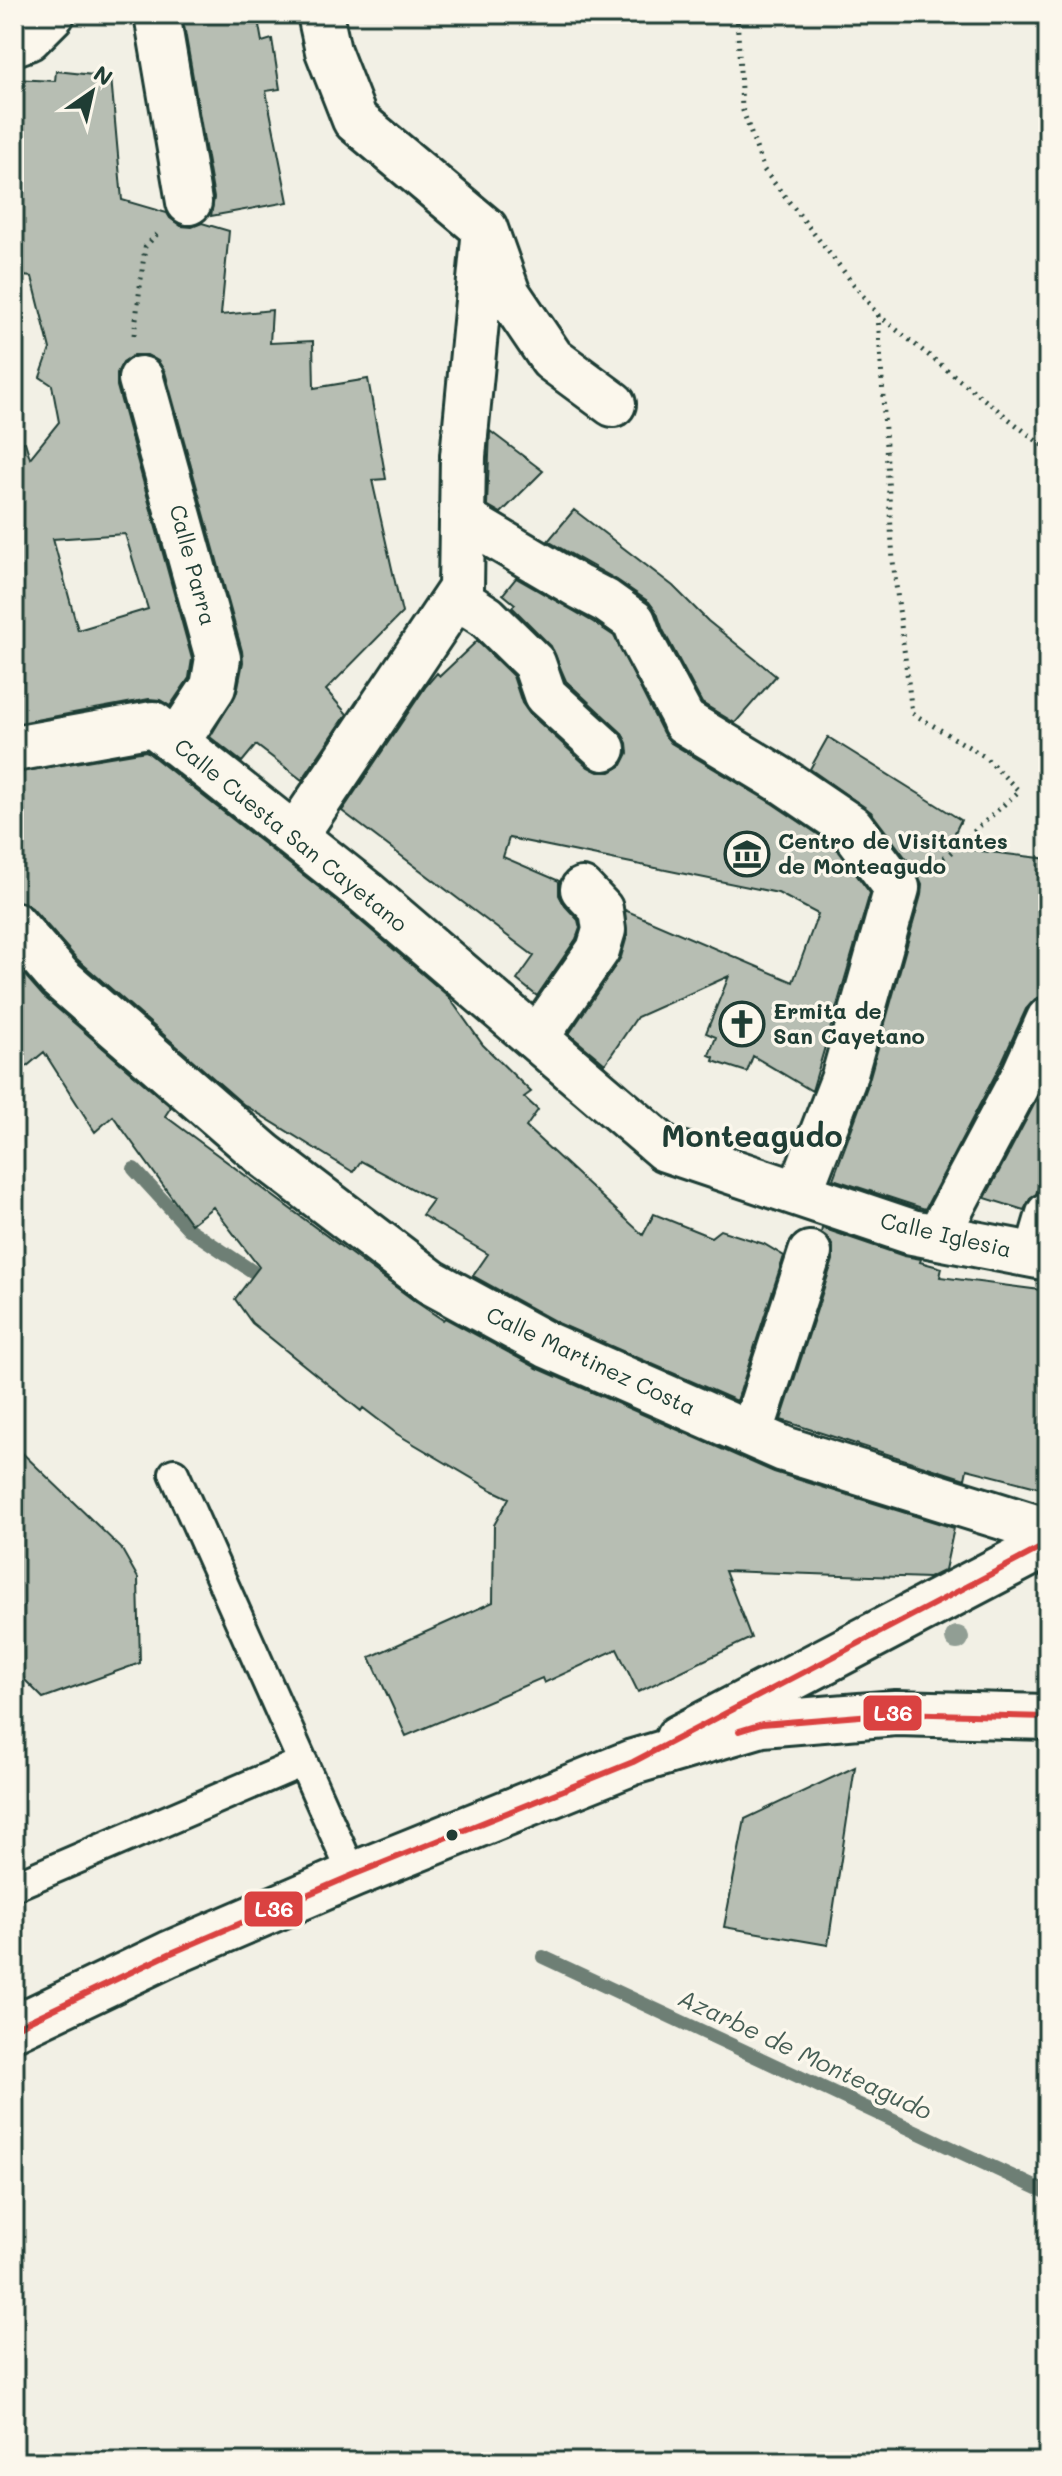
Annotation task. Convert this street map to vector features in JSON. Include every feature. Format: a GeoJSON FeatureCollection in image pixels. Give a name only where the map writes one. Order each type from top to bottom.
{"type":"FeatureCollection","features":[{"type":"Feature","properties":{"kind":"street"},"geometry":{"type":"LineString","coordinates":[[14,43],[28,38],[52,14]]}},
{"type":"Feature","properties":{"kind":"street"},"geometry":{"type":"LineString","coordinates":[[157,14],[189,202]]}},
{"type":"Feature","properties":{"kind":"street"},"geometry":{"type":"LineString","coordinates":[[320,14],[328,51],[355,120],[485,229],[508,294],[552,359],[613,404]]}},
{"type":"Feature","properties":{"kind":"street"},"geometry":{"type":"LineString","coordinates":[[295,836],[461,589],[463,456],[485,229]]}},
{"type":"Feature","properties":{"kind":"street","name":"Calle Parra"},"geometry":{"type":"LineString","coordinates":[[141,379],[218,658],[213,687],[176,743]]}},
{"type":"Feature","properties":{"kind":"street"},"geometry":{"type":"LineString","coordinates":[[462,518],[606,601],[634,621],[685,722],[786,783],[851,827],[897,888],[843,1080],[799,1194]]}},
{"type":"Feature","properties":{"kind":"street"},"geometry":{"type":"LineString","coordinates":[[456,597],[487,617],[534,663],[545,695],[604,749]]}},
{"type":"Feature","properties":{"kind":"street","name":"Calle Cuesta San Cayetano"},"geometry":{"type":"LineString","coordinates":[[14,749],[153,724],[365,892],[665,1149],[799,1194]]}},
{"type":"Feature","properties":{"kind":"street"},"geometry":{"type":"LineString","coordinates":[[536,1039],[598,950],[604,930],[601,909],[582,889]]}},
{"type":"Feature","properties":{"kind":"street","name":"Calle Martinez Costa"},"geometry":{"type":"LineString","coordinates":[[14,925],[59,977],[264,1155],[431,1282],[547,1345],[784,1449],[1048,1531]]}},
{"type":"Feature","properties":{"kind":"street"},"geometry":{"type":"LineString","coordinates":[[937,1237],[1022,1077],[1048,1019]]}},
{"type":"Feature","properties":{"kind":"street","name":"Calle Iglesia"},"geometry":{"type":"LineString","coordinates":[[799,1194],[912,1232],[1042,1256]]}},
{"type":"Feature","properties":{"kind":"street"},"geometry":{"type":"LineString","coordinates":[[1042,1256],[1048,1214]]}},
{"type":"Feature","properties":{"kind":"street"},"geometry":{"type":"LineString","coordinates":[[751,1435],[810,1253]]}},
{"type":"Feature","properties":{"kind":"street"},"geometry":{"type":"LineString","coordinates":[[633,1762],[1048,1544]]}},
{"type":"Feature","properties":{"kind":"street"},"geometry":{"type":"LineString","coordinates":[[14,2028],[169,1954],[353,1875],[633,1762],[762,1724],[896,1713],[1048,1717]]}},
{"type":"Feature","properties":{"kind":"lane"},"geometry":{"type":"LineString","coordinates":[[174,1473],[353,1875]]}},
{"type":"Feature","properties":{"kind":"lane"},"geometry":{"type":"LineString","coordinates":[[14,1886],[303,1762]]}},
{"type":"Feature","properties":{"kind":"path"},"geometry":{"type":"LineString","coordinates":[[737,14],[742,108],[764,170],[878,315],[1048,450]]}},
{"type":"Feature","properties":{"kind":"path"},"geometry":{"type":"LineString","coordinates":[[141,379],[134,334],[145,247],[156,236]]}},
{"type":"Feature","properties":{"kind":"path"},"geometry":{"type":"LineString","coordinates":[[878,315],[893,561],[912,713],[984,756],[1019,791],[949,854],[897,888]]}},
{"type":"Feature","properties":{"kind":"building"},"geometry":{"type":"Polygon","coordinates":[[[182,14],[257,14],[262,42],[272,39],[280,89],[266,91],[288,202],[211,216],[214,198],[182,14]]]}},
{"type":"Feature","properties":{"kind":"building"},"geometry":{"type":"Polygon","coordinates":[[[56,71],[111,77],[122,200],[167,213],[181,226],[192,227],[202,223],[229,231],[221,315],[272,310],[270,343],[313,341],[314,388],[368,379],[386,479],[372,480],[402,613],[326,690],[347,714],[302,780],[256,745],[242,762],[210,737],[237,692],[242,651],[165,372],[158,361],[147,355],[134,355],[123,362],[117,373],[117,386],[192,659],[189,678],[170,706],[160,700],[149,699],[14,724],[14,443],[25,442],[30,458],[59,422],[52,385],[40,377],[50,349],[32,277],[14,275],[14,79],[55,81],[56,71]],[[125,534],[53,539],[78,630],[148,609],[125,534]]]}},
{"type":"Feature","properties":{"kind":"building"},"geometry":{"type":"Polygon","coordinates":[[[490,431],[543,471],[501,513],[487,505],[490,431]]]}},
{"type":"Feature","properties":{"kind":"building"},"geometry":{"type":"Polygon","coordinates":[[[574,510],[673,586],[708,621],[776,676],[735,723],[702,703],[649,602],[548,541],[574,510]]]}},
{"type":"Feature","properties":{"kind":"building"},"geometry":{"type":"Polygon","coordinates":[[[516,578],[614,636],[671,743],[834,845],[870,893],[812,1091],[753,1056],[747,1072],[713,1061],[714,1057],[709,1055],[716,1037],[706,1033],[729,976],[637,1017],[605,1064],[569,1034],[621,957],[627,936],[625,910],[793,982],[818,914],[778,893],[509,838],[503,857],[559,881],[559,895],[578,920],[580,928],[576,939],[537,996],[517,980],[534,956],[342,811],[426,686],[437,673],[440,676],[477,641],[513,676],[522,703],[529,713],[588,767],[598,772],[610,772],[622,765],[628,753],[621,732],[566,681],[551,646],[503,594],[516,578]]]}},
{"type":"Feature","properties":{"kind":"building"},"geometry":{"type":"Polygon","coordinates":[[[828,737],[961,820],[948,847],[1048,859],[1048,995],[1035,999],[1026,1009],[1000,1066],[925,1209],[833,1179],[867,1087],[922,884],[871,812],[810,769],[828,737]]]}},
{"type":"Feature","properties":{"kind":"building"},"geometry":{"type":"Polygon","coordinates":[[[146,751],[349,911],[448,996],[483,1045],[531,1092],[524,1097],[538,1110],[526,1127],[643,1235],[654,1214],[711,1237],[720,1230],[764,1244],[784,1256],[737,1401],[558,1323],[473,1276],[488,1254],[422,1215],[433,1200],[361,1161],[353,1172],[243,1104],[77,959],[32,908],[14,901],[14,773],[146,751]]]}},
{"type":"Feature","properties":{"kind":"building"},"geometry":{"type":"Polygon","coordinates":[[[14,963],[43,996],[171,1107],[165,1116],[443,1320],[445,1318],[537,1368],[774,1472],[954,1528],[945,1570],[929,1578],[725,1571],[751,1638],[638,1692],[617,1649],[544,1683],[542,1678],[406,1736],[370,1657],[493,1602],[494,1525],[509,1498],[397,1434],[363,1408],[361,1411],[252,1323],[235,1299],[259,1267],[213,1207],[191,1224],[113,1116],[95,1132],[44,1052],[14,1077],[14,963]]]}},
{"type":"Feature","properties":{"kind":"building"},"geometry":{"type":"Polygon","coordinates":[[[1048,1078],[1048,1161],[1036,1194],[1024,1210],[985,1198],[1048,1078]]]}},
{"type":"Feature","properties":{"kind":"building"},"geometry":{"type":"Polygon","coordinates":[[[822,1228],[921,1259],[920,1262],[942,1268],[940,1277],[1048,1291],[1048,1490],[967,1469],[965,1479],[781,1420],[833,1260],[833,1247],[821,1233],[822,1228]]]}},
{"type":"Feature","properties":{"kind":"building"},"geometry":{"type":"Polygon","coordinates":[[[14,1445],[121,1548],[138,1578],[140,1663],[43,1698],[14,1669],[14,1445]]]}},
{"type":"Feature","properties":{"kind":"building"},"geometry":{"type":"Polygon","coordinates":[[[855,1767],[828,1945],[724,1927],[745,1819],[855,1767]]]}},
{"type":"Feature","properties":{"kind":"waterway"},"geometry":{"type":"LineString","coordinates":[[134,1169],[189,1229],[252,1271]]}},
{"type":"Feature","properties":{"kind":"waterway","name":"Azarbe de Monteagudo"},"geometry":{"type":"LineString","coordinates":[[543,1957],[1048,2193]]}},
{"type":"Feature","properties":{"kind":"transit line","name":"L36"},"geometry":{"type":"LineString","coordinates":[[14,2028],[169,1954],[353,1875],[633,1762],[1048,1544]]}},
{"type":"Feature","properties":{"kind":"transit line","name":"L36"},"geometry":{"type":"LineString","coordinates":[[739,1731],[762,1724],[896,1713],[1048,1717]]}},
{"type":"Feature","properties":{"kind":"place","name":"Centro de Visitantes de Monteagudo"},"geometry":{"type":"Point","coordinates":[747,854]}},
{"type":"Feature","properties":{"kind":"place","name":"Ermita de San Cayetano"},"geometry":{"type":"Point","coordinates":[742,1024]}},
{"type":"Feature","properties":{"kind":"district","name":"Monteagudo"},"geometry":{"type":"Point","coordinates":[752,1137]}}]}
